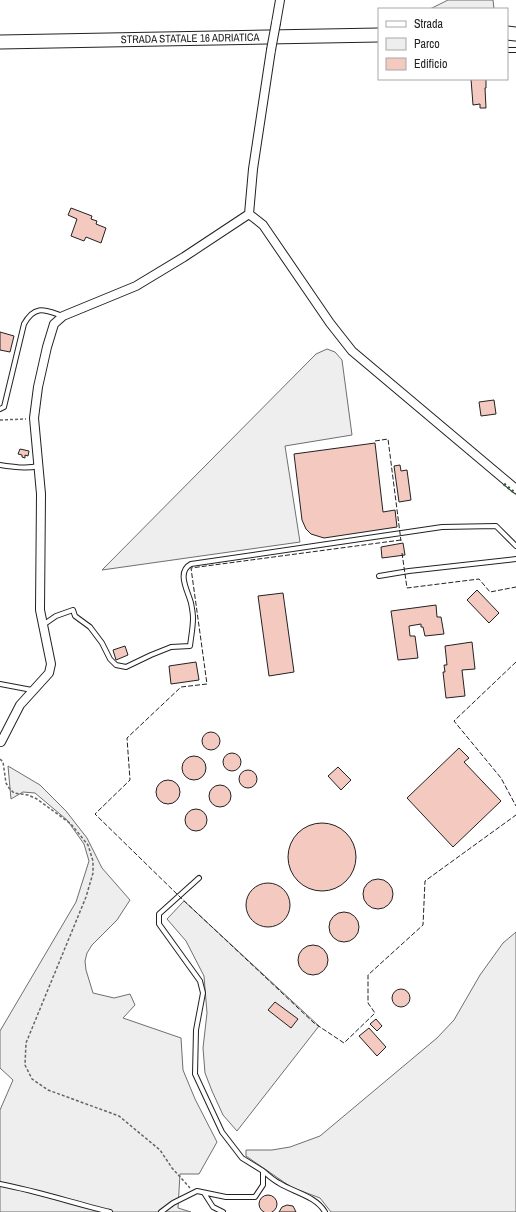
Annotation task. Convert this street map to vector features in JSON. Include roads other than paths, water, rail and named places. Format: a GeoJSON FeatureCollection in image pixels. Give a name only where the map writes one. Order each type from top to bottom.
{"type":"FeatureCollection","features":[{"type":"Feature","properties":{"kind":"main road","name":"STRADA STATALE 16 ADRIATICA"},"geometry":{"type":"LineString","coordinates":[[0,42],[378,35]]}},
{"type":"Feature","properties":{"kind":"street"},"geometry":{"type":"LineString","coordinates":[[0,742],[20,705],[49,673],[51,664],[40,610],[42,494],[34,418],[38,387],[54,324],[63,316],[136,286],[184,257],[248,214],[253,170],[280,0]]}},
{"type":"Feature","properties":{"kind":"street"},"geometry":{"type":"LineString","coordinates":[[248,214],[263,225],[330,323],[352,351],[516,489]]}},
{"type":"Feature","properties":{"kind":"lane"},"geometry":{"type":"LineString","coordinates":[[0,409],[4,407],[24,324],[30,314],[38,310],[63,316]]}},
{"type":"Feature","properties":{"kind":"lane"},"geometry":{"type":"LineString","coordinates":[[0,465],[21,468],[39,466]]}},
{"type":"Feature","properties":{"kind":"lane"},"geometry":{"type":"LineString","coordinates":[[43,625],[56,616],[73,610],[76,616],[90,627],[102,643],[110,659],[116,665],[126,667],[171,647],[190,646],[193,618],[191,602],[184,578],[184,571],[187,566],[191,564],[442,527],[496,526],[516,546]]}},
{"type":"Feature","properties":{"kind":"lane"},"geometry":{"type":"LineString","coordinates":[[379,576],[409,571],[516,559]]}},
{"type":"Feature","properties":{"kind":"lane"},"geometry":{"type":"LineString","coordinates":[[0,684],[32,690]]}},
{"type":"Feature","properties":{"kind":"lane"},"geometry":{"type":"LineString","coordinates":[[199,878],[159,914],[159,924],[200,981],[203,993],[196,1030],[196,1074],[222,1132],[242,1158],[263,1171],[278,1183],[311,1198],[323,1208],[325,1212]]}},
{"type":"Feature","properties":{"kind":"lane"},"geometry":{"type":"LineString","coordinates":[[161,1212],[173,1203],[197,1191],[226,1197],[255,1197],[263,1185],[263,1171]]}},
{"type":"Feature","properties":{"kind":"lane"},"geometry":{"type":"LineString","coordinates":[[0,1184],[110,1212]]}},
{"type":"Feature","properties":{"kind":"lane"},"geometry":{"type":"LineString","coordinates":[[204,1193],[214,1207],[223,1212]]}}]}
